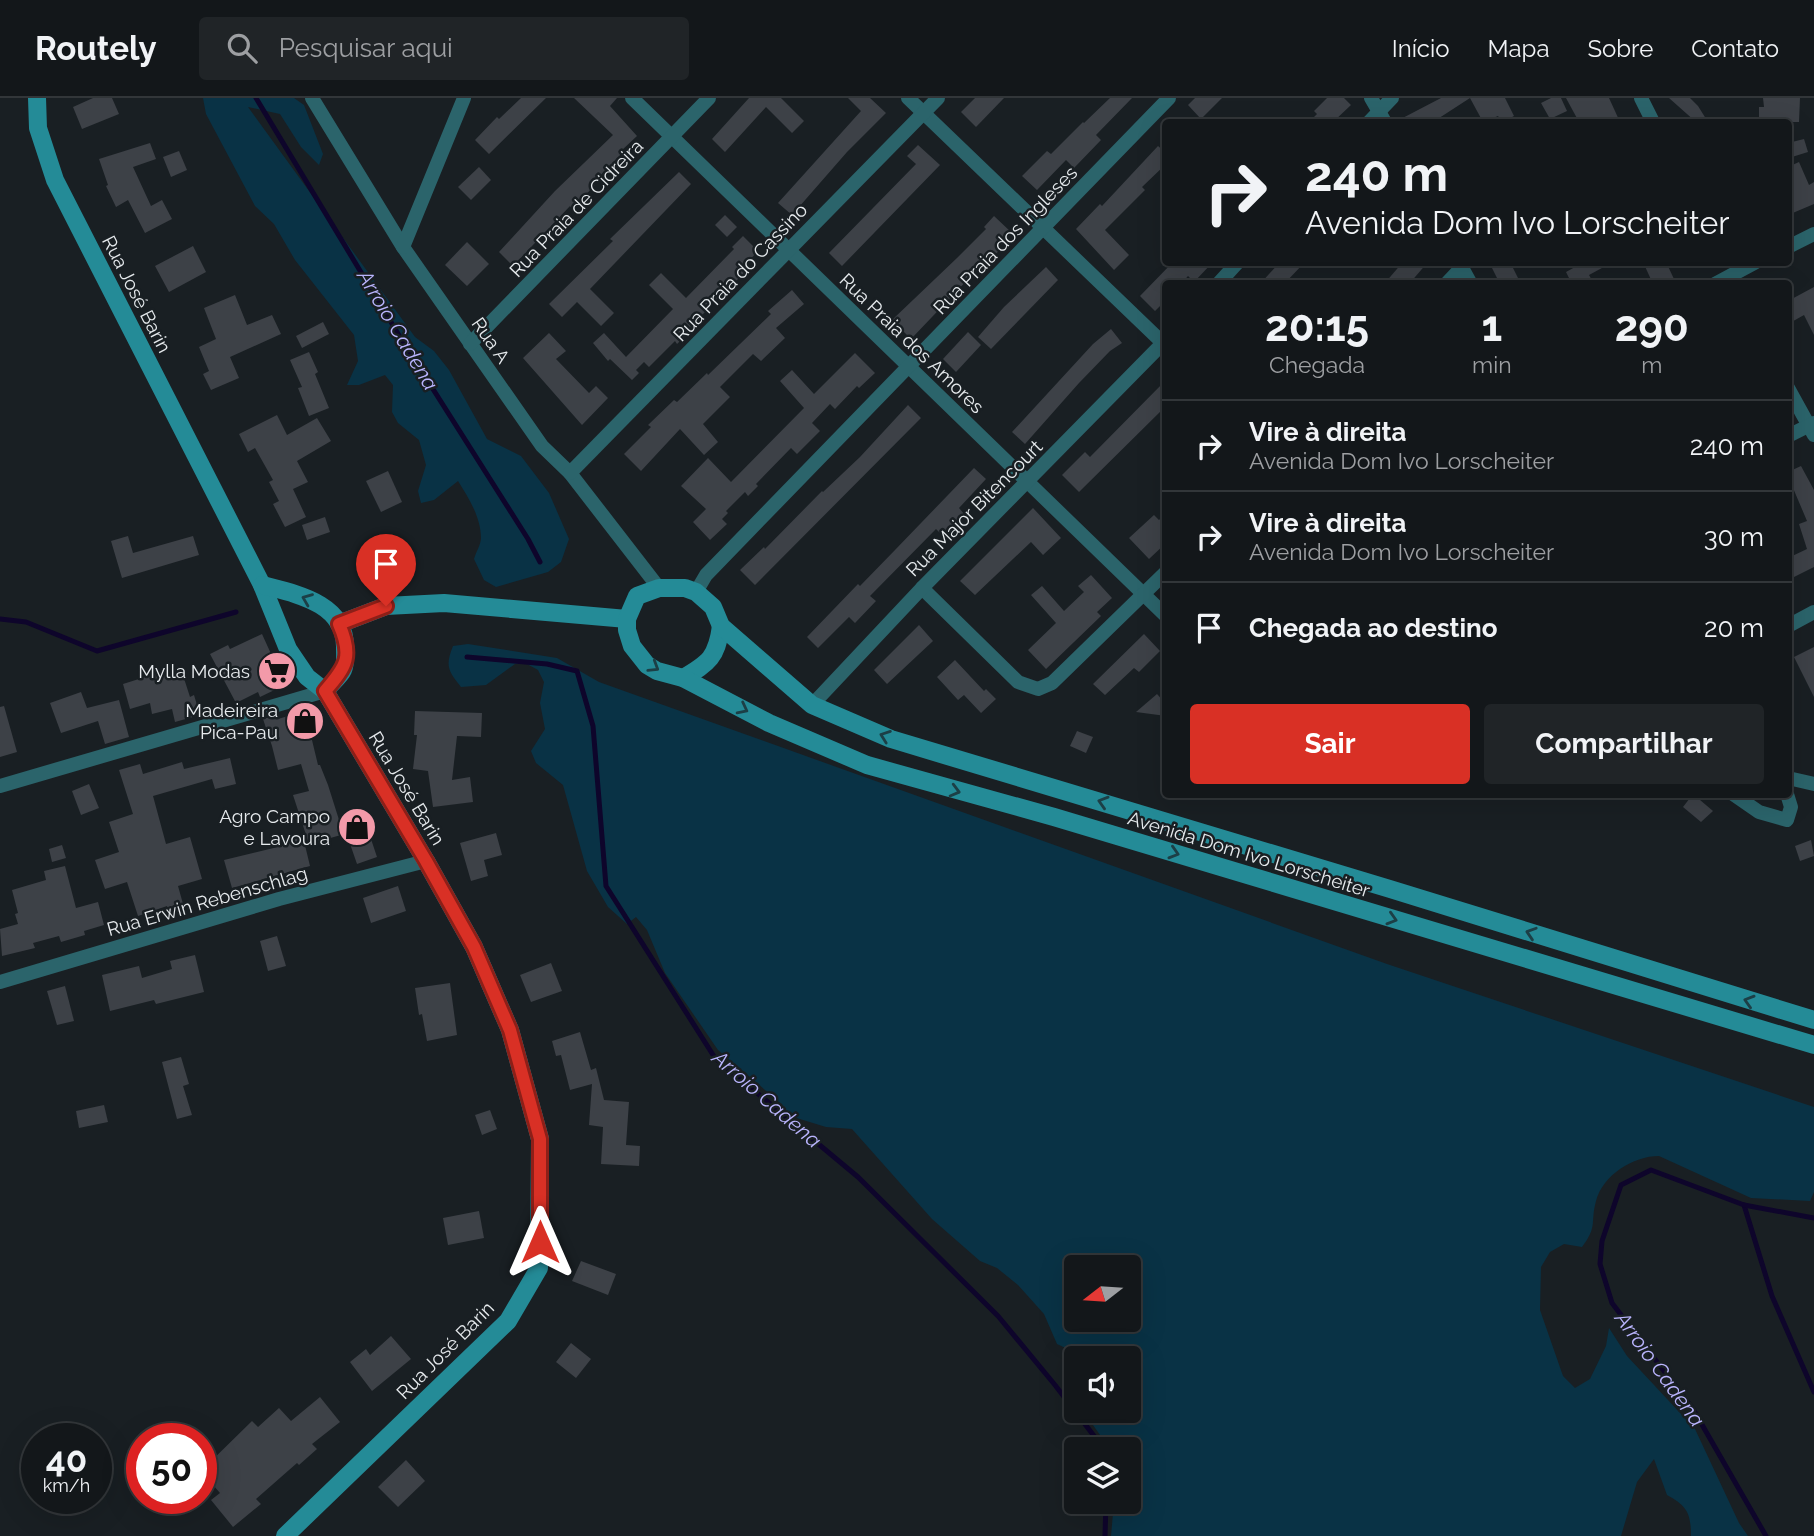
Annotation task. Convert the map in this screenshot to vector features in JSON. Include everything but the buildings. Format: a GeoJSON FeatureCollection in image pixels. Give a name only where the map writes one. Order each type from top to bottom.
{"type":"FeatureCollection","features":[{"type":"Feature","properties":{"kind":"main road","name":"Rua José Barin"},"geometry":{"type":"LineString","coordinates":[[37,98],[38,128],[55,180],[262,584],[288,649],[307,677],[325,691],[474,947],[510,1030],[540,1139],[539,1268],[508,1321],[285,1536]]}},
{"type":"Feature","properties":{"kind":"main road"},"geometry":{"type":"LineString","coordinates":[[262,584],[306,596],[333,614],[339,624],[346,640],[344,670],[325,691]]}},
{"type":"Feature","properties":{"kind":"main road"},"geometry":{"type":"LineString","coordinates":[[339,624],[386,606],[444,603],[627,620],[637,596],[659,588],[685,588],[696,592]]}},
{"type":"Feature","properties":{"kind":"main road","name":"Avenida Dom Ivo Lorscheiter"},"geometry":{"type":"LineString","coordinates":[[696,592],[713,607],[721,626],[812,705],[891,739],[1814,1020]]}},
{"type":"Feature","properties":{"kind":"main road","name":"Avenida Dom Ivo Lorscheiter"},"geometry":{"type":"LineString","coordinates":[[627,620],[632,646],[647,665],[657,671],[683,678],[769,723],[867,765],[1054,817],[1814,1045]]}},
{"type":"Feature","properties":{"kind":"main road"},"geometry":{"type":"LineString","coordinates":[[683,678],[701,669],[709,661],[719,640],[721,626]]}},
{"type":"Feature","properties":{"kind":"street","name":"Rua A"},"geometry":{"type":"LineString","coordinates":[[312,98],[403,247],[542,446],[570,473],[659,588]]}},
{"type":"Feature","properties":{"kind":"street"},"geometry":{"type":"LineString","coordinates":[[403,247],[462,105],[476,98]]}},
{"type":"Feature","properties":{"kind":"street","name":"Rua Praia dos Amores"},"geometry":{"type":"LineString","coordinates":[[632,98],[1162,612]]}},
{"type":"Feature","properties":{"kind":"street","name":"Rua Praia de Cidreira"},"geometry":{"type":"LineString","coordinates":[[470,344],[709,98]]}},
{"type":"Feature","properties":{"kind":"street"},"geometry":{"type":"LineString","coordinates":[[908,98],[1162,341]]}},
{"type":"Feature","properties":{"kind":"street","name":"Rua Praia do Cassino"},"geometry":{"type":"LineString","coordinates":[[570,473],[937,98]]}},
{"type":"Feature","properties":{"kind":"street","name":"Rua Praia dos Ingleses"},"geometry":{"type":"LineString","coordinates":[[696,592],[706,575],[1170,98]]}},
{"type":"Feature","properties":{"kind":"street"},"geometry":{"type":"LineString","coordinates":[[1371,98],[1378,119]]}},
{"type":"Feature","properties":{"kind":"street"},"geometry":{"type":"LineString","coordinates":[[1378,119],[1392,98]]}},
{"type":"Feature","properties":{"kind":"street"},"geometry":{"type":"LineString","coordinates":[[1641,98],[1652,119]]}},
{"type":"Feature","properties":{"kind":"street"},"geometry":{"type":"LineString","coordinates":[[1792,245],[1814,234]]}},
{"type":"Feature","properties":{"kind":"street"},"geometry":{"type":"LineString","coordinates":[[1222,280],[1234,266]]}},
{"type":"Feature","properties":{"kind":"street"},"geometry":{"type":"LineString","coordinates":[[1449,280],[1460,266]]}},
{"type":"Feature","properties":{"kind":"street"},"geometry":{"type":"LineString","coordinates":[[1724,276],[1747,266]]}},
{"type":"Feature","properties":{"kind":"street","name":"Rua Major Bitencourt"},"geometry":{"type":"LineString","coordinates":[[812,705],[922,588],[1162,345]]}},
{"type":"Feature","properties":{"kind":"street"},"geometry":{"type":"LineString","coordinates":[[1792,395],[1812,428],[1792,435]]}},
{"type":"Feature","properties":{"kind":"street"},"geometry":{"type":"LineString","coordinates":[[922,588],[1018,682],[1038,689],[1052,682],[1162,576]]}},
{"type":"Feature","properties":{"kind":"street"},"geometry":{"type":"LineString","coordinates":[[1792,624],[1814,612]]}},
{"type":"Feature","properties":{"kind":"street"},"geometry":{"type":"LineString","coordinates":[[0,786],[325,691]]}},
{"type":"Feature","properties":{"kind":"street"},"geometry":{"type":"LineString","coordinates":[[1792,779],[1814,785]]}},
{"type":"Feature","properties":{"kind":"street"},"geometry":{"type":"LineString","coordinates":[[1739,798],[1759,812],[1787,820],[1791,807],[1788,798]]}},
{"type":"Feature","properties":{"kind":"street","name":"Rua Erwin Rebenschlag"},"geometry":{"type":"LineString","coordinates":[[0,982],[279,899],[426,861]]}},
{"type":"Feature","properties":{"kind":"shaded area"},"geometry":{"type":"Polygon","coordinates":[[[203,98],[294,98],[304,105],[323,154],[319,165],[301,147],[280,114],[248,107],[415,337],[434,351],[449,370],[487,439],[521,456],[549,493],[569,539],[561,562],[548,572],[496,587],[484,580],[474,559],[481,540],[479,522],[458,481],[434,500],[421,503],[418,491],[426,465],[419,440],[398,423],[392,412],[393,385],[385,375],[359,385],[347,385],[358,361],[354,335],[295,260],[274,224],[255,206],[206,114],[203,98]]]}},
{"type":"Feature","properties":{"kind":"shaded area"},"geometry":{"type":"Polygon","coordinates":[[[468,644],[557,658],[599,682],[1387,964],[1814,1107],[1814,1192],[1810,1201],[1751,1198],[1659,1156],[1639,1159],[1620,1169],[1605,1183],[1596,1201],[1590,1234],[1582,1247],[1564,1244],[1550,1252],[1541,1267],[1540,1310],[1563,1376],[1575,1388],[1590,1379],[1606,1346],[1609,1328],[1627,1356],[1695,1429],[1739,1523],[1748,1536],[1691,1536],[1686,1511],[1667,1495],[1654,1459],[1637,1482],[1621,1536],[1111,1536],[1113,1514],[1141,1514],[1141,1437],[1101,1437],[1092,1423],[1141,1423],[1141,1346],[1064,1347],[1057,1344],[1044,1314],[1018,1285],[997,1268],[980,1261],[932,1219],[852,1129],[826,1127],[790,1116],[778,1101],[718,1050],[665,973],[647,930],[636,917],[627,924],[608,907],[587,871],[563,785],[536,763],[531,751],[545,729],[540,703],[544,682],[538,670],[527,664],[515,664],[486,685],[461,687],[449,668],[453,646],[468,644]]]}},
{"type":"Feature","properties":{"kind":"waterway","name":"Arroio Cadena"},"geometry":{"type":"LineString","coordinates":[[256,98],[540,562]]}},
{"type":"Feature","properties":{"kind":"waterway"},"geometry":{"type":"LineString","coordinates":[[0,619],[26,622],[97,651],[236,612]]}},
{"type":"Feature","properties":{"kind":"waterway","name":"Arroio Cadena"},"geometry":{"type":"LineString","coordinates":[[467,657],[547,664],[577,671],[593,726],[606,886],[715,1058],[858,1177],[998,1316],[1095,1437]]}},
{"type":"Feature","properties":{"kind":"waterway","name":"Arroio Cadena"},"geometry":{"type":"LineString","coordinates":[[1766,1536],[1693,1409],[1612,1303],[1600,1264],[1602,1241],[1621,1185],[1651,1170],[1744,1205],[1814,1218]]}},
{"type":"Feature","properties":{"kind":"waterway"},"geometry":{"type":"LineString","coordinates":[[1744,1205],[1772,1296],[1814,1392]]}},
{"type":"Feature","properties":{"kind":"waterway","name":"Arroio Cadena"},"geometry":{"type":"LineString","coordinates":[[1105,1536],[1106,1514]]}},
{"type":"Feature","properties":{"kind":"place","name":"Mylla Modas"},"geometry":{"type":"Point","coordinates":[277,671]}},
{"type":"Feature","properties":{"kind":"place","name":"Madeireira Pica-Pau"},"geometry":{"type":"Point","coordinates":[305,721]}},
{"type":"Feature","properties":{"kind":"place","name":"Agro Campo e Lavoura"},"geometry":{"type":"Point","coordinates":[357,827]}},
{"type":"Feature","properties":{"kind":"route"},"geometry":{"type":"LineString","coordinates":[[386,606],[339,624],[346,640],[344,670],[325,691],[474,947],[510,1030],[540,1139],[540,1242]]}}]}
